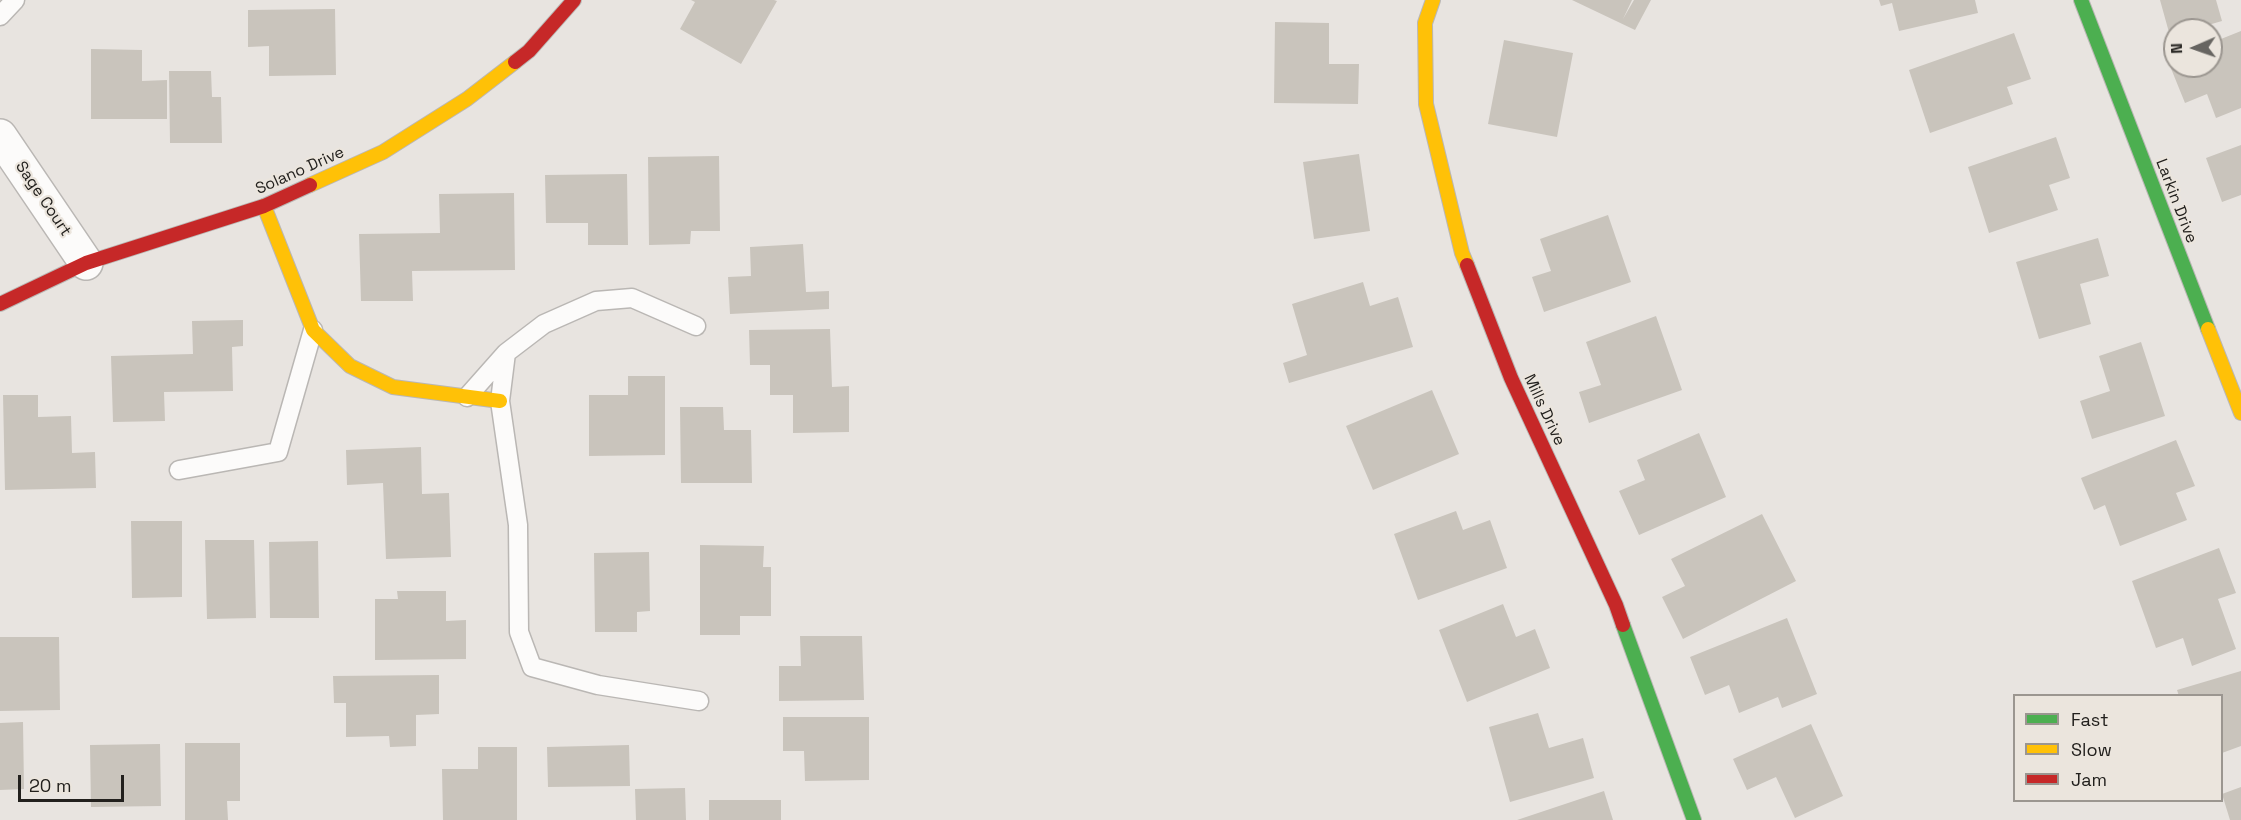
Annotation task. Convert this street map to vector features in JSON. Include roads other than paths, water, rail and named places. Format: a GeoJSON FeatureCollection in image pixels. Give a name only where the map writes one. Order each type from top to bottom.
{"type":"FeatureCollection","features":[{"type":"Feature","properties":{"kind":"street","name":"Solano Drive"},"geometry":{"type":"LineString","coordinates":[[0,304],[86,262],[264,206],[382,152],[468,99],[529,51],[574,0]]}},
{"type":"Feature","properties":{"kind":"street","name":"Mills Drive"},"geometry":{"type":"LineString","coordinates":[[1433,0],[1425,23],[1426,104],[1462,253],[1511,378],[1616,606],[1694,820]]}},
{"type":"Feature","properties":{"kind":"street","name":"Larkin Drive"},"geometry":{"type":"LineString","coordinates":[[2081,0],[2241,413]]}},
{"type":"Feature","properties":{"kind":"street","name":"Sage Court"},"geometry":{"type":"LineString","coordinates":[[0,136],[86,262]]}},
{"type":"Feature","properties":{"kind":"street"},"geometry":{"type":"LineString","coordinates":[[264,206],[313,330],[350,366],[393,387],[500,401]]}},
{"type":"Feature","properties":{"kind":"lane"},"geometry":{"type":"LineString","coordinates":[[0,16],[15,0]]}},
{"type":"Feature","properties":{"kind":"lane"},"geometry":{"type":"LineString","coordinates":[[467,397],[506,353],[544,324],[596,301],[632,298],[696,326]]}},
{"type":"Feature","properties":{"kind":"lane"},"geometry":{"type":"LineString","coordinates":[[179,470],[278,452],[313,330]]}},
{"type":"Feature","properties":{"kind":"lane"},"geometry":{"type":"LineString","coordinates":[[506,353],[500,401],[518,525],[519,632],[532,667],[598,685],[699,701]]}}]}
